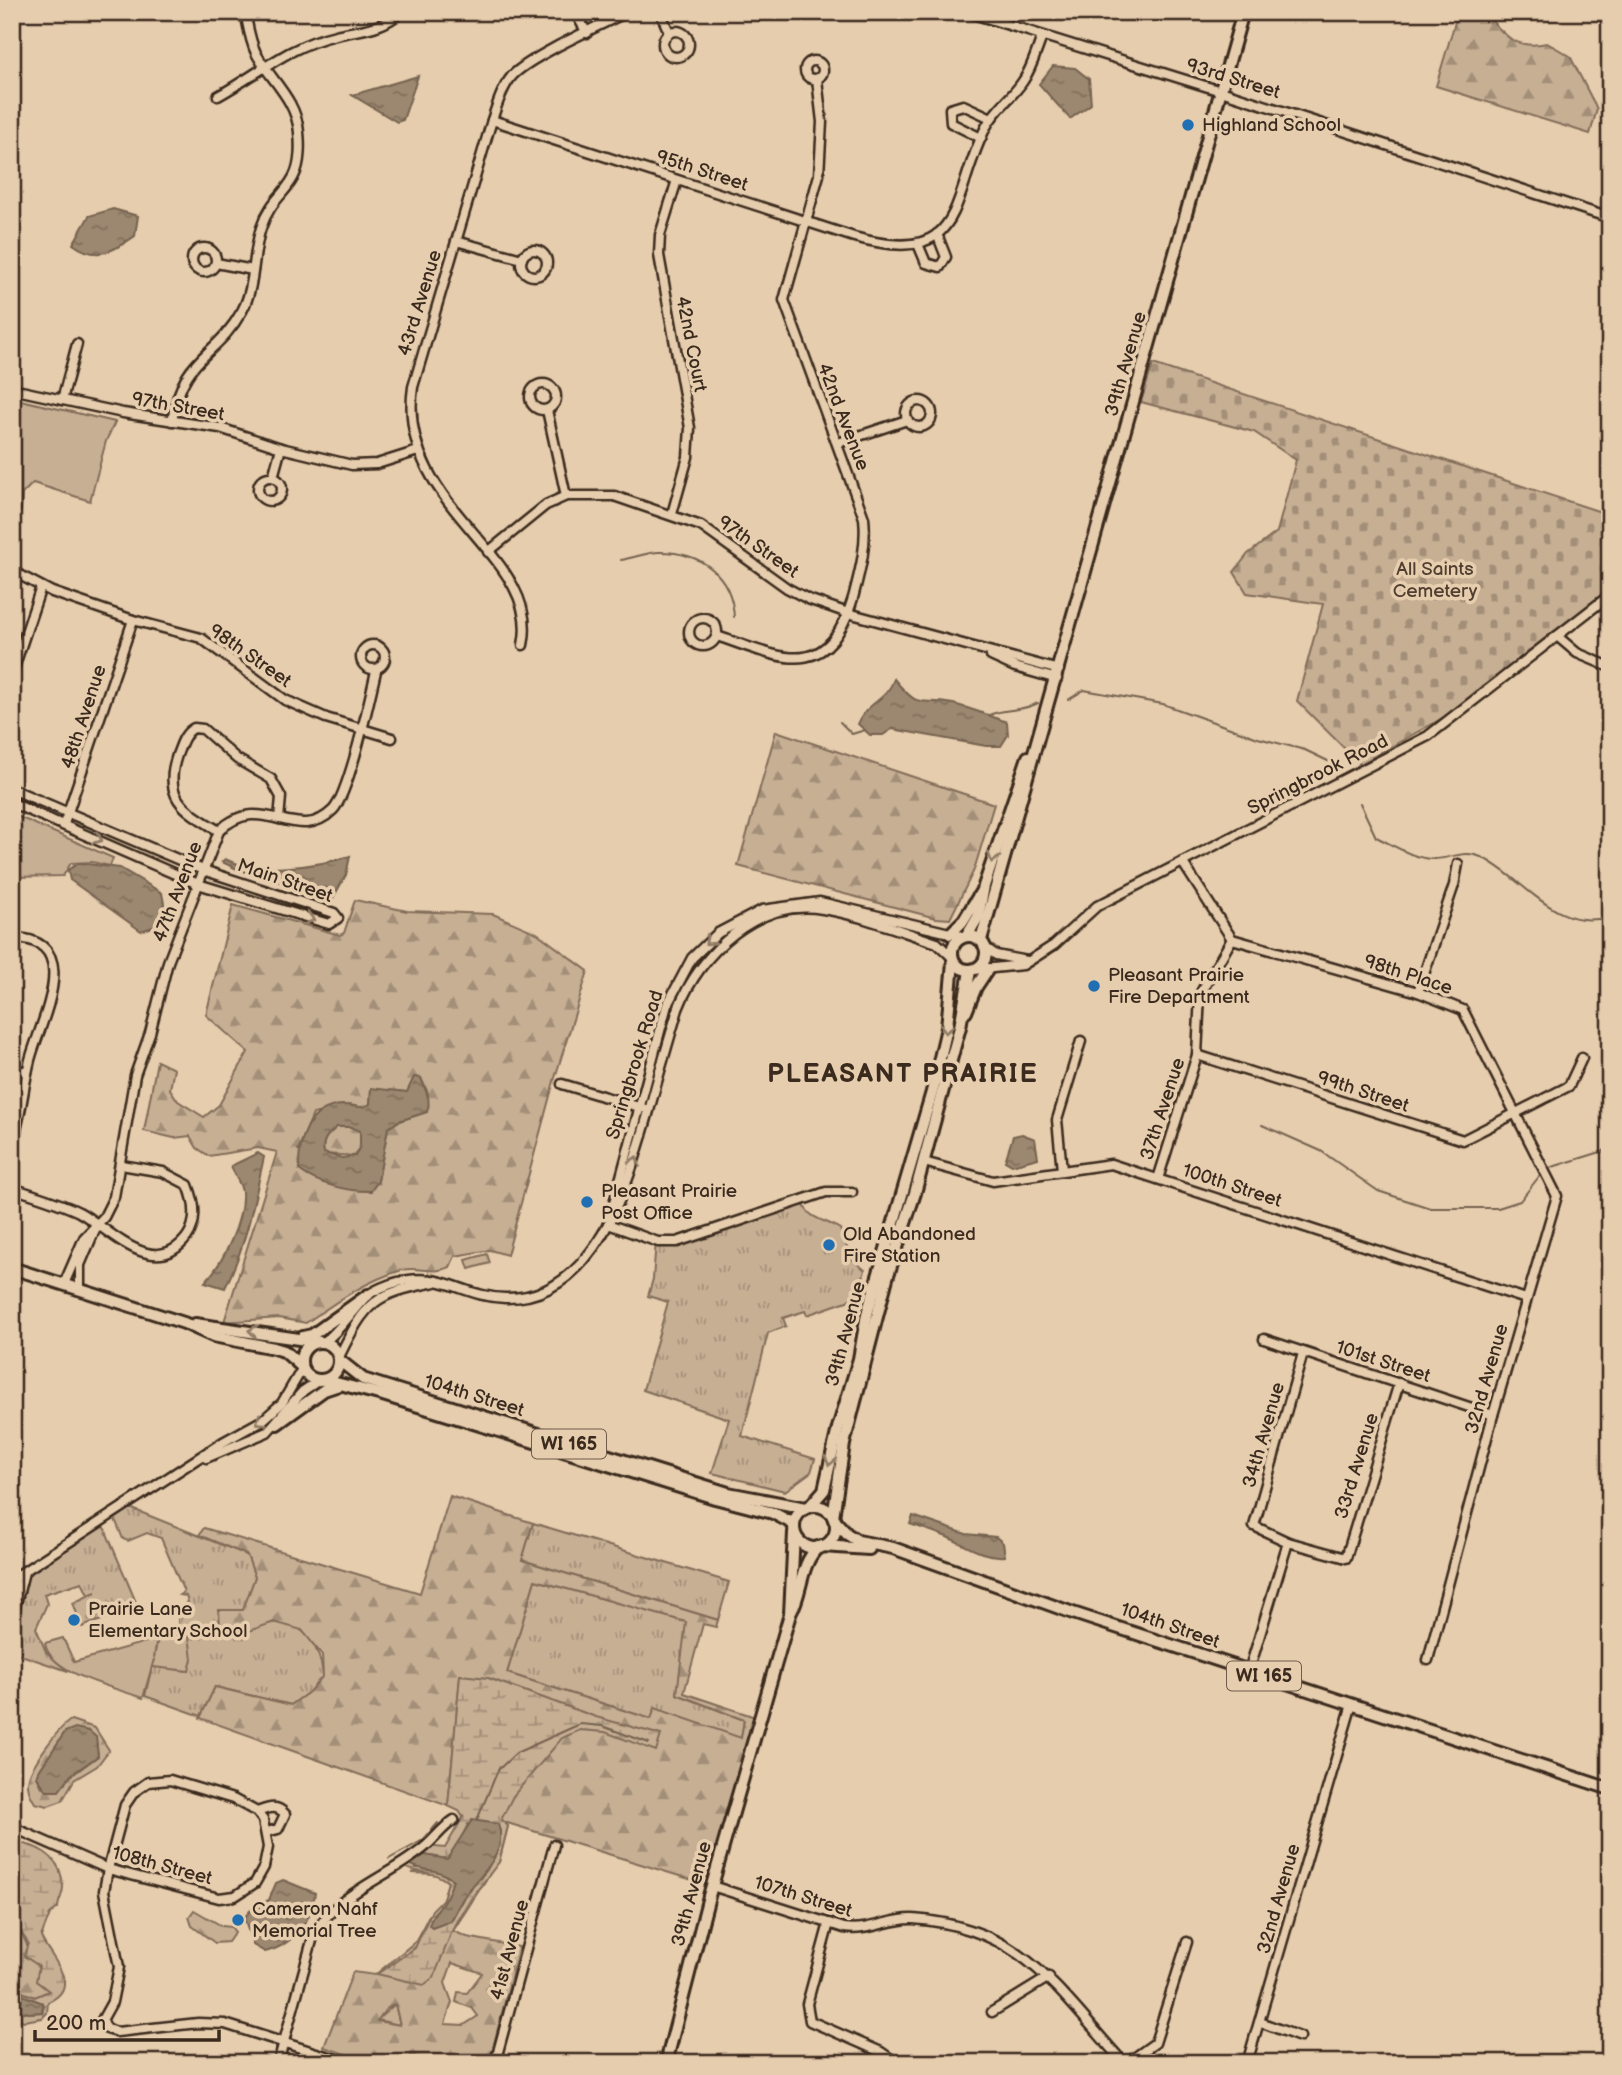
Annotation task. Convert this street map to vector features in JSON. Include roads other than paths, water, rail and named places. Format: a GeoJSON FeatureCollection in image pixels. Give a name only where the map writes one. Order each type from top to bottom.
{"type":"FeatureCollection","features":[{"type":"Feature","properties":{"kind":"main road","name":"39th Avenue"},"geometry":{"type":"LineString","coordinates":[[983,944],[1243,12]]}},
{"type":"Feature","properties":{"kind":"main road","name":"39th Avenue"},"geometry":{"type":"LineString","coordinates":[[965,936],[978,917],[984,886],[1020,775],[1043,726]]}},
{"type":"Feature","properties":{"kind":"main road"},"geometry":{"type":"LineString","coordinates":[[950,934],[964,920],[984,886]]}},
{"type":"Feature","properties":{"kind":"main road"},"geometry":{"type":"LineString","coordinates":[[965,936],[983,944],[985,959],[971,970],[952,959],[954,944],[965,936]]}},
{"type":"Feature","properties":{"kind":"main road","name":"39th Avenue"},"geometry":{"type":"LineString","coordinates":[[834,1518],[843,1429],[947,1028],[952,959]]}},
{"type":"Feature","properties":{"kind":"main road"},"geometry":{"type":"LineString","coordinates":[[960,1027],[976,987],[988,969]]}},
{"type":"Feature","properties":{"kind":"main road","name":"39th Avenue"},"geometry":{"type":"LineString","coordinates":[[808,1507],[824,1490],[843,1429],[924,1162],[960,1027],[971,970]]}},
{"type":"Feature","properties":{"kind":"main road","name":"WI 165"},"geometry":{"type":"LineString","coordinates":[[12,1268],[184,1323],[228,1340],[284,1351],[308,1377],[321,1380]]}},
{"type":"Feature","properties":{"kind":"main road"},"geometry":{"type":"LineString","coordinates":[[301,1337],[312,1335],[368,1295]]}},
{"type":"Feature","properties":{"kind":"main road","name":"WI 165"},"geometry":{"type":"LineString","coordinates":[[184,1323],[301,1337],[334,1347],[339,1359]]}},
{"type":"Feature","properties":{"kind":"main road"},"geometry":{"type":"LineString","coordinates":[[301,1367],[303,1351],[322,1342]]}},
{"type":"Feature","properties":{"kind":"main road"},"geometry":{"type":"LineString","coordinates":[[321,1380],[335,1373],[339,1359]]}},
{"type":"Feature","properties":{"kind":"main road","name":"104th Street"},"geometry":{"type":"LineString","coordinates":[[339,1359],[363,1379],[385,1387],[728,1493],[808,1507]]}},
{"type":"Feature","properties":{"kind":"main road","name":"104th Street"},"geometry":{"type":"LineString","coordinates":[[321,1380],[383,1395],[715,1498],[773,1513],[794,1526]]}},
{"type":"Feature","properties":{"kind":"main road"},"geometry":{"type":"LineString","coordinates":[[277,1424],[324,1390],[341,1385]]}},
{"type":"Feature","properties":{"kind":"main road"},"geometry":{"type":"LineString","coordinates":[[794,1526],[796,1517],[808,1507]]}},
{"type":"Feature","properties":{"kind":"main road","name":"WI 165"},"geometry":{"type":"LineString","coordinates":[[808,1507],[823,1508],[834,1518]]}},
{"type":"Feature","properties":{"kind":"main road"},"geometry":{"type":"LineString","coordinates":[[820,1546],[835,1532],[834,1518]]}},
{"type":"Feature","properties":{"kind":"main road","name":"104th Street"},"geometry":{"type":"LineString","coordinates":[[834,1518],[847,1534],[858,1541],[893,1548],[1249,1671],[1610,1789]]}},
{"type":"Feature","properties":{"kind":"main road","name":"39th Avenue"},"geometry":{"type":"LineString","coordinates":[[666,2063],[712,1886],[790,1614],[794,1526]]}},
{"type":"Feature","properties":{"kind":"main road","name":"WI 165"},"geometry":{"type":"LineString","coordinates":[[794,1526],[799,1541],[820,1546]]}},
{"type":"Feature","properties":{"kind":"main road","name":"39th Avenue"},"geometry":{"type":"LineString","coordinates":[[790,1614],[798,1600],[804,1565],[820,1546]]}},
{"type":"Feature","properties":{"kind":"main road","name":"104th Street"},"geometry":{"type":"LineString","coordinates":[[820,1546],[864,1547],[920,1559]]}},
{"type":"Feature","properties":{"kind":"street"},"geometry":{"type":"LineString","coordinates":[[172,421],[176,397],[188,372],[241,313],[251,289],[262,224],[295,178],[299,148],[293,108],[255,51],[245,12]]}},
{"type":"Feature","properties":{"kind":"street"},"geometry":{"type":"LineString","coordinates":[[218,96],[303,44],[380,26],[401,12]]}},
{"type":"Feature","properties":{"kind":"street"},"geometry":{"type":"LineString","coordinates":[[575,12],[587,33]]}},
{"type":"Feature","properties":{"kind":"street","name":"43rd Avenue"},"geometry":{"type":"LineString","coordinates":[[523,645],[526,618],[516,587],[442,497],[418,451],[412,411],[415,374],[492,120],[500,97],[514,73],[627,12]]}},
{"type":"Feature","properties":{"kind":"street"},"geometry":{"type":"LineString","coordinates":[[660,12],[669,32]]}},
{"type":"Feature","properties":{"kind":"street","name":"93rd Street"},"geometry":{"type":"LineString","coordinates":[[967,12],[1221,91],[1610,218]]}},
{"type":"Feature","properties":{"kind":"street"},"geometry":{"type":"LineString","coordinates":[[937,234],[946,257],[940,267],[926,263],[918,244],[937,234],[956,211],[981,138],[991,118],[1022,82],[1042,37]]}},
{"type":"Feature","properties":{"kind":"street","name":"42nd Avenue"},"geometry":{"type":"LineString","coordinates":[[717,636],[780,657],[814,656],[834,641],[848,613],[860,571],[866,534],[864,518],[785,300],[786,284],[806,221],[821,157],[822,122],[817,79]]}},
{"type":"Feature","properties":{"kind":"street"},"geometry":{"type":"LineString","coordinates":[[981,138],[951,123],[950,109],[963,105],[991,118]]}},
{"type":"Feature","properties":{"kind":"street","name":"95th Street"},"geometry":{"type":"LineString","coordinates":[[492,120],[876,243],[903,247],[918,244]]}},
{"type":"Feature","properties":{"kind":"street","name":"42nd Court"},"geometry":{"type":"LineString","coordinates":[[672,514],[688,457],[690,428],[659,255],[660,235],[677,180]]}},
{"type":"Feature","properties":{"kind":"street"},"geometry":{"type":"LineString","coordinates":[[456,241],[522,259]]}},
{"type":"Feature","properties":{"kind":"street"},"geometry":{"type":"LineString","coordinates":[[216,263],[253,270]]}},
{"type":"Feature","properties":{"kind":"street"},"geometry":{"type":"LineString","coordinates":[[62,400],[77,344]]}},
{"type":"Feature","properties":{"kind":"street","name":"97th Street"},"geometry":{"type":"LineString","coordinates":[[12,388],[62,400],[220,429],[281,448],[366,466],[418,451]]}},
{"type":"Feature","properties":{"kind":"street"},"geometry":{"type":"LineString","coordinates":[[547,410],[566,496]]}},
{"type":"Feature","properties":{"kind":"street"},"geometry":{"type":"LineString","coordinates":[[838,443],[907,419]]}},
{"type":"Feature","properties":{"kind":"street"},"geometry":{"type":"LineString","coordinates":[[273,477],[281,448]]}},
{"type":"Feature","properties":{"kind":"street","name":"97th Street"},"geometry":{"type":"LineString","coordinates":[[488,552],[546,505],[566,496],[614,496],[672,514],[713,532],[787,588],[808,599],[1058,674]]}},
{"type":"Feature","properties":{"kind":"street","name":"98th Street"},"geometry":{"type":"LineString","coordinates":[[12,571],[41,587],[132,620],[201,638],[285,700],[315,714],[392,738]]}},
{"type":"Feature","properties":{"kind":"street"},"geometry":{"type":"LineString","coordinates":[[12,674],[41,587]]}},
{"type":"Feature","properties":{"kind":"street","name":"Springbrook Road"},"geometry":{"type":"LineString","coordinates":[[971,970],[1014,967],[1027,961],[1054,945],[1097,906],[1428,736],[1610,595]]}},
{"type":"Feature","properties":{"kind":"street","name":"48th Avenue"},"geometry":{"type":"LineString","coordinates":[[64,824],[132,620]]}},
{"type":"Feature","properties":{"kind":"street"},"geometry":{"type":"LineString","coordinates":[[1557,636],[1577,653],[1610,667]]}},
{"type":"Feature","properties":{"kind":"street","name":"47th Avenue"},"geometry":{"type":"LineString","coordinates":[[97,1225],[114,1197],[135,1075],[150,1033],[168,962],[219,831],[234,818],[250,813],[312,822],[334,809],[345,787],[376,671]]}},
{"type":"Feature","properties":{"kind":"street"},"geometry":{"type":"LineString","coordinates":[[219,831],[187,810],[173,788],[172,775],[177,754],[187,732],[194,728],[203,729],[237,759],[271,779],[281,797],[279,819]]}},
{"type":"Feature","properties":{"kind":"street","name":"Main Street"},"geometry":{"type":"LineString","coordinates":[[12,789],[203,870],[334,913],[338,918],[329,924],[198,884],[12,803]]}},
{"type":"Feature","properties":{"kind":"street"},"geometry":{"type":"LineString","coordinates":[[1183,863],[1232,939]]}},
{"type":"Feature","properties":{"kind":"street"},"geometry":{"type":"LineString","coordinates":[[1418,992],[1454,885],[1458,864]]}},
{"type":"Feature","properties":{"kind":"street","name":"Springbrook Road"},"geometry":{"type":"LineString","coordinates":[[608,1224],[637,1106],[673,989],[696,953],[726,928],[773,907],[820,902],[965,936]]}},
{"type":"Feature","properties":{"kind":"street","name":"Springbrook Road"},"geometry":{"type":"LineString","coordinates":[[322,1342],[337,1333],[368,1295],[406,1279],[421,1277],[504,1298],[541,1292],[568,1275],[594,1248],[623,1199],[678,1009],[691,978],[718,946],[745,927],[788,910],[821,908],[937,943],[952,959]]}},
{"type":"Feature","properties":{"kind":"street"},"geometry":{"type":"LineString","coordinates":[[12,938],[30,940],[42,948],[51,962],[55,982],[27,1072],[22,1110],[12,1145]]}},
{"type":"Feature","properties":{"kind":"street","name":"98th Place"},"geometry":{"type":"LineString","coordinates":[[1232,939],[1418,992],[1463,1010],[1516,1113]]}},
{"type":"Feature","properties":{"kind":"street","name":"37th Avenue"},"geometry":{"type":"LineString","coordinates":[[1158,1179],[1197,1055],[1200,994],[1232,939]]}},
{"type":"Feature","properties":{"kind":"street"},"geometry":{"type":"LineString","coordinates":[[983,944],[996,955],[1027,961]]}},
{"type":"Feature","properties":{"kind":"street"},"geometry":{"type":"LineString","coordinates":[[1062,1170],[1057,1120],[1081,1041]]}},
{"type":"Feature","properties":{"kind":"street","name":"99th Street"},"geometry":{"type":"LineString","coordinates":[[1197,1055],[1463,1140],[1569,1086],[1582,1058]]}},
{"type":"Feature","properties":{"kind":"street"},"geometry":{"type":"LineString","coordinates":[[12,1069],[27,1072]]}},
{"type":"Feature","properties":{"kind":"street"},"geometry":{"type":"LineString","coordinates":[[562,1084],[649,1110]]}},
{"type":"Feature","properties":{"kind":"street","name":"32nd Avenue"},"geometry":{"type":"LineString","coordinates":[[1427,1660],[1525,1299],[1557,1196],[1516,1113]]}},
{"type":"Feature","properties":{"kind":"street","name":"100th Street"},"geometry":{"type":"LineString","coordinates":[[924,1162],[993,1181],[1111,1164],[1525,1299]]}},
{"type":"Feature","properties":{"kind":"street"},"geometry":{"type":"LineString","coordinates":[[12,1188],[80,1213],[139,1252],[156,1255],[170,1252],[191,1232],[195,1213],[188,1185],[163,1172],[121,1165]]}},
{"type":"Feature","properties":{"kind":"street"},"geometry":{"type":"LineString","coordinates":[[608,1224],[658,1242],[677,1242],[826,1192],[852,1192]]}},
{"type":"Feature","properties":{"kind":"street"},"geometry":{"type":"LineString","coordinates":[[64,1284],[79,1246],[97,1225]]}},
{"type":"Feature","properties":{"kind":"street"},"geometry":{"type":"LineString","coordinates":[[80,1290],[80,1265],[97,1225]]}},
{"type":"Feature","properties":{"kind":"street","name":"Springbrook Road"},"geometry":{"type":"LineString","coordinates":[[339,1359],[367,1307],[388,1293],[438,1281]]}},
{"type":"Feature","properties":{"kind":"street","name":"101st Street"},"geometry":{"type":"LineString","coordinates":[[1264,1339],[1493,1415]]}},
{"type":"Feature","properties":{"kind":"street","name":"34th Avenue"},"geometry":{"type":"LineString","coordinates":[[1288,1542],[1254,1526],[1304,1353]]}},
{"type":"Feature","properties":{"kind":"street"},"geometry":{"type":"LineString","coordinates":[[12,1579],[273,1412],[295,1384],[301,1367]]}},
{"type":"Feature","properties":{"kind":"street"},"geometry":{"type":"LineString","coordinates":[[193,1463],[251,1440],[277,1424],[303,1391],[321,1380]]}},
{"type":"Feature","properties":{"kind":"street","name":"33rd Avenue"},"geometry":{"type":"LineString","coordinates":[[1288,1542],[1346,1558],[1399,1383]]}},
{"type":"Feature","properties":{"kind":"street"},"geometry":{"type":"LineString","coordinates":[[1249,1671],[1288,1542]]}},
{"type":"Feature","properties":{"kind":"street"},"geometry":{"type":"LineString","coordinates":[[12,1619],[24,1572]]}},
{"type":"Feature","properties":{"kind":"street","name":"32nd Avenue"},"geometry":{"type":"LineString","coordinates":[[1247,2063],[1352,1704]]}},
{"type":"Feature","properties":{"kind":"street"},"geometry":{"type":"LineString","coordinates":[[257,1812],[273,1807],[285,1814],[278,1829],[267,1832],[257,1812],[231,1799],[176,1781],[148,1782],[134,1792],[125,1805],[108,1869],[106,1906],[120,1967],[112,2002],[102,2020],[107,2029],[117,2032],[198,2023],[225,2024],[348,2063]]}},
{"type":"Feature","properties":{"kind":"street"},"geometry":{"type":"LineString","coordinates":[[278,2063],[313,1937],[321,1920],[341,1901],[392,1871],[454,1820]]}},
{"type":"Feature","properties":{"kind":"street","name":"108th Street"},"geometry":{"type":"LineString","coordinates":[[12,1827],[108,1869],[219,1898],[235,1896],[255,1883],[264,1867],[267,1832]]}},
{"type":"Feature","properties":{"kind":"street","name":"41st Avenue"},"geometry":{"type":"LineString","coordinates":[[495,2063],[554,1845]]}},
{"type":"Feature","properties":{"kind":"street","name":"107th Street"},"geometry":{"type":"LineString","coordinates":[[712,1886],[829,1923],[860,1930],[910,1919],[968,1927],[1014,1949],[1049,1977],[1126,2063]]}},
{"type":"Feature","properties":{"kind":"street"},"geometry":{"type":"LineString","coordinates":[[829,1923],[807,2004],[810,2021],[881,2052],[897,2063]]}},
{"type":"Feature","properties":{"kind":"street"},"geometry":{"type":"LineString","coordinates":[[1126,2063],[1154,2043],[1187,1942]]}},
{"type":"Feature","properties":{"kind":"street"},"geometry":{"type":"LineString","coordinates":[[992,2012],[1049,1977]]}},
{"type":"Feature","properties":{"kind":"street"},"geometry":{"type":"LineString","coordinates":[[1260,2022],[1300,2037]]}},
{"type":"Feature","properties":{"kind":"water"},"geometry":{"type":"Polygon","coordinates":[[[1053,66],[1075,68],[1089,79],[1091,104],[1070,119],[1039,84],[1053,66]]]}},
{"type":"Feature","properties":{"kind":"water"},"geometry":{"type":"Polygon","coordinates":[[[418,76],[403,120],[397,122],[352,95],[418,76]]]}},
{"type":"Feature","properties":{"kind":"water"},"geometry":{"type":"Polygon","coordinates":[[[113,209],[138,216],[135,236],[105,252],[90,252],[73,244],[89,216],[113,209]]]}},
{"type":"Feature","properties":{"kind":"water"},"geometry":{"type":"Polygon","coordinates":[[[894,679],[916,700],[953,704],[1007,722],[1008,735],[1001,746],[986,746],[892,729],[883,735],[870,735],[858,724],[866,710],[891,687],[894,679]]]}},
{"type":"Feature","properties":{"kind":"water"},"geometry":{"type":"Polygon","coordinates":[[[350,856],[346,875],[333,898],[222,862],[225,859],[237,864],[269,868],[322,863],[350,856]]]}},
{"type":"Feature","properties":{"kind":"water"},"geometry":{"type":"Polygon","coordinates":[[[79,863],[120,868],[162,893],[166,915],[162,924],[141,931],[70,880],[68,870],[79,863]]]}},
{"type":"Feature","properties":{"kind":"water"},"geometry":{"type":"Polygon","coordinates":[[[414,1077],[421,1078],[428,1099],[427,1112],[399,1121],[388,1128],[378,1181],[371,1191],[333,1186],[299,1170],[304,1136],[308,1126],[322,1111],[343,1105],[367,1106],[370,1104],[371,1088],[407,1092],[414,1077]],[[337,1127],[330,1133],[324,1142],[324,1153],[342,1158],[355,1156],[360,1146],[360,1131],[351,1127],[337,1127]]]}},
{"type":"Feature","properties":{"kind":"water"},"geometry":{"type":"Polygon","coordinates":[[[1022,1134],[1035,1139],[1038,1158],[1012,1165],[1005,1161],[1013,1136],[1022,1134]]]}},
{"type":"Feature","properties":{"kind":"water"},"geometry":{"type":"Polygon","coordinates":[[[258,1153],[264,1157],[239,1256],[225,1288],[205,1282],[226,1252],[240,1215],[242,1192],[231,1166],[258,1153]]]}},
{"type":"Feature","properties":{"kind":"water"},"geometry":{"type":"Polygon","coordinates":[[[913,1516],[966,1534],[996,1537],[1003,1543],[1005,1556],[988,1555],[910,1524],[913,1516]]]}},
{"type":"Feature","properties":{"kind":"water"},"geometry":{"type":"Polygon","coordinates":[[[75,1728],[89,1731],[96,1737],[98,1756],[71,1775],[59,1791],[47,1791],[37,1777],[39,1771],[65,1732],[75,1728]]]}},
{"type":"Feature","properties":{"kind":"water"},"geometry":{"type":"Polygon","coordinates":[[[472,1820],[498,1824],[500,1835],[496,1854],[464,1897],[451,1921],[432,1928],[429,1925],[448,1894],[453,1880],[441,1873],[415,1867],[410,1864],[410,1858],[419,1854],[447,1859],[472,1820]]]}},
{"type":"Feature","properties":{"kind":"water"},"geometry":{"type":"Polygon","coordinates":[[[283,1880],[315,1893],[313,1903],[305,1922],[292,1938],[265,1952],[253,1945],[244,1918],[253,1907],[269,1900],[276,1883],[283,1880]]]}},
{"type":"Feature","properties":{"kind":"water"},"geometry":{"type":"Polygon","coordinates":[[[15,1968],[17,1993],[43,2003],[42,2012],[29,2013],[12,2009],[15,1968]]]}},
{"type":"Feature","properties":{"kind":"waterway"},"geometry":{"type":"LineString","coordinates":[[621,560],[660,552],[689,556],[701,561],[721,578],[732,602],[734,617]]}},
{"type":"Feature","properties":{"kind":"waterway"},"geometry":{"type":"LineString","coordinates":[[1068,700],[1084,690],[1163,704],[1258,738],[1305,750],[1330,762]]}},
{"type":"Feature","properties":{"kind":"waterway"},"geometry":{"type":"LineString","coordinates":[[989,715],[1038,703]]}},
{"type":"Feature","properties":{"kind":"waterway"},"geometry":{"type":"LineString","coordinates":[[840,722],[852,734],[865,730]]}},
{"type":"Feature","properties":{"kind":"waterway"},"geometry":{"type":"LineString","coordinates":[[1360,803],[1376,837],[1403,851],[1431,859],[1463,854],[1476,855],[1498,867],[1542,902],[1558,911],[1591,920],[1610,916]]}},
{"type":"Feature","properties":{"kind":"waterway"},"geometry":{"type":"LineString","coordinates":[[1262,1125],[1321,1151],[1378,1191],[1430,1208],[1498,1208],[1520,1201],[1541,1174]]}},
{"type":"Feature","properties":{"kind":"waterway"},"geometry":{"type":"LineString","coordinates":[[1549,1168],[1604,1151],[1610,1144]]}},
{"type":"Feature","properties":{"kind":"waterway"},"geometry":{"type":"LineString","coordinates":[[477,1820],[498,1770],[516,1753],[580,1724],[602,1726],[649,1743]]}},
{"type":"Feature","properties":{"kind":"waterway"},"geometry":{"type":"LineString","coordinates":[[389,1859],[423,1840],[438,1823]]}},
{"type":"Feature","properties":{"kind":"waterway"},"geometry":{"type":"LineString","coordinates":[[313,1906],[322,1911]]}},
{"type":"Feature","properties":{"kind":"place","name":"Highland School"},"geometry":{"type":"Point","coordinates":[1188,125]}},
{"type":"Feature","properties":{"kind":"place","name":"Pleasant Prairie Fire Department"},"geometry":{"type":"Point","coordinates":[1094,986]}},
{"type":"Feature","properties":{"kind":"place","name":"Pleasant Prairie Post Office"},"geometry":{"type":"Point","coordinates":[587,1202]}},
{"type":"Feature","properties":{"kind":"place","name":"Old Abandoned Fire Station"},"geometry":{"type":"Point","coordinates":[829,1245]}},
{"type":"Feature","properties":{"kind":"place","name":"Prairie Lane Elementary School"},"geometry":{"type":"Point","coordinates":[74,1620]}},
{"type":"Feature","properties":{"kind":"place","name":"Cameron Nahf Memorial Tree"},"geometry":{"type":"Point","coordinates":[238,1920]}},
{"type":"Feature","properties":{"kind":"district","name":"PLEASANT PRAIRIE"},"geometry":{"type":"Point","coordinates":[903,1074]}},
{"type":"Feature","properties":{"kind":"park label","name":"All Saints Cemetery"},"geometry":{"type":"Point","coordinates":[1435,580]}}]}
